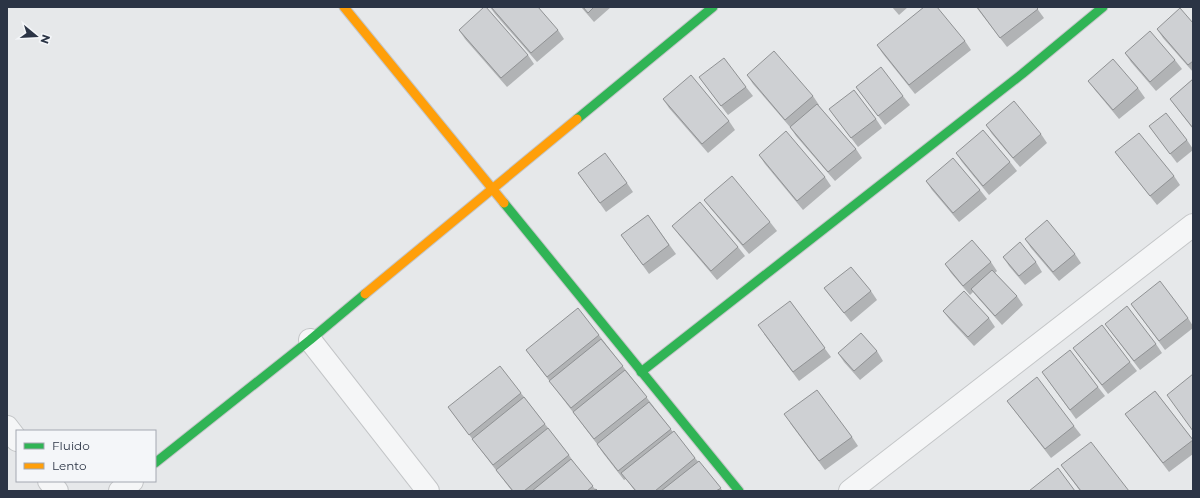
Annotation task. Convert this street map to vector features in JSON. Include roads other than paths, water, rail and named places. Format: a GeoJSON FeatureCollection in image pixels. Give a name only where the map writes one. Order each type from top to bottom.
{"type":"FeatureCollection","features":[{"type":"Feature","properties":{"kind":"street"},"geometry":{"type":"LineString","coordinates":[[344,7],[739,491]]}},
{"type":"Feature","properties":{"kind":"street"},"geometry":{"type":"LineString","coordinates":[[156,462],[310,340],[713,7]]}},
{"type":"Feature","properties":{"kind":"street"},"geometry":{"type":"LineString","coordinates":[[641,372],[1022,74],[1103,7]]}},
{"type":"Feature","properties":{"kind":"street"},"geometry":{"type":"LineString","coordinates":[[850,491],[1193,225]]}},
{"type":"Feature","properties":{"kind":"street"},"geometry":{"type":"LineString","coordinates":[[310,340],[428,491]]}},
{"type":"Feature","properties":{"kind":"street"},"geometry":{"type":"LineString","coordinates":[[7,427],[16,439]]}},
{"type":"Feature","properties":{"kind":"street"},"geometry":{"type":"LineString","coordinates":[[50,482],[57,491]]}},
{"type":"Feature","properties":{"kind":"street"},"geometry":{"type":"LineString","coordinates":[[120,491],[131,482]]}}]}
